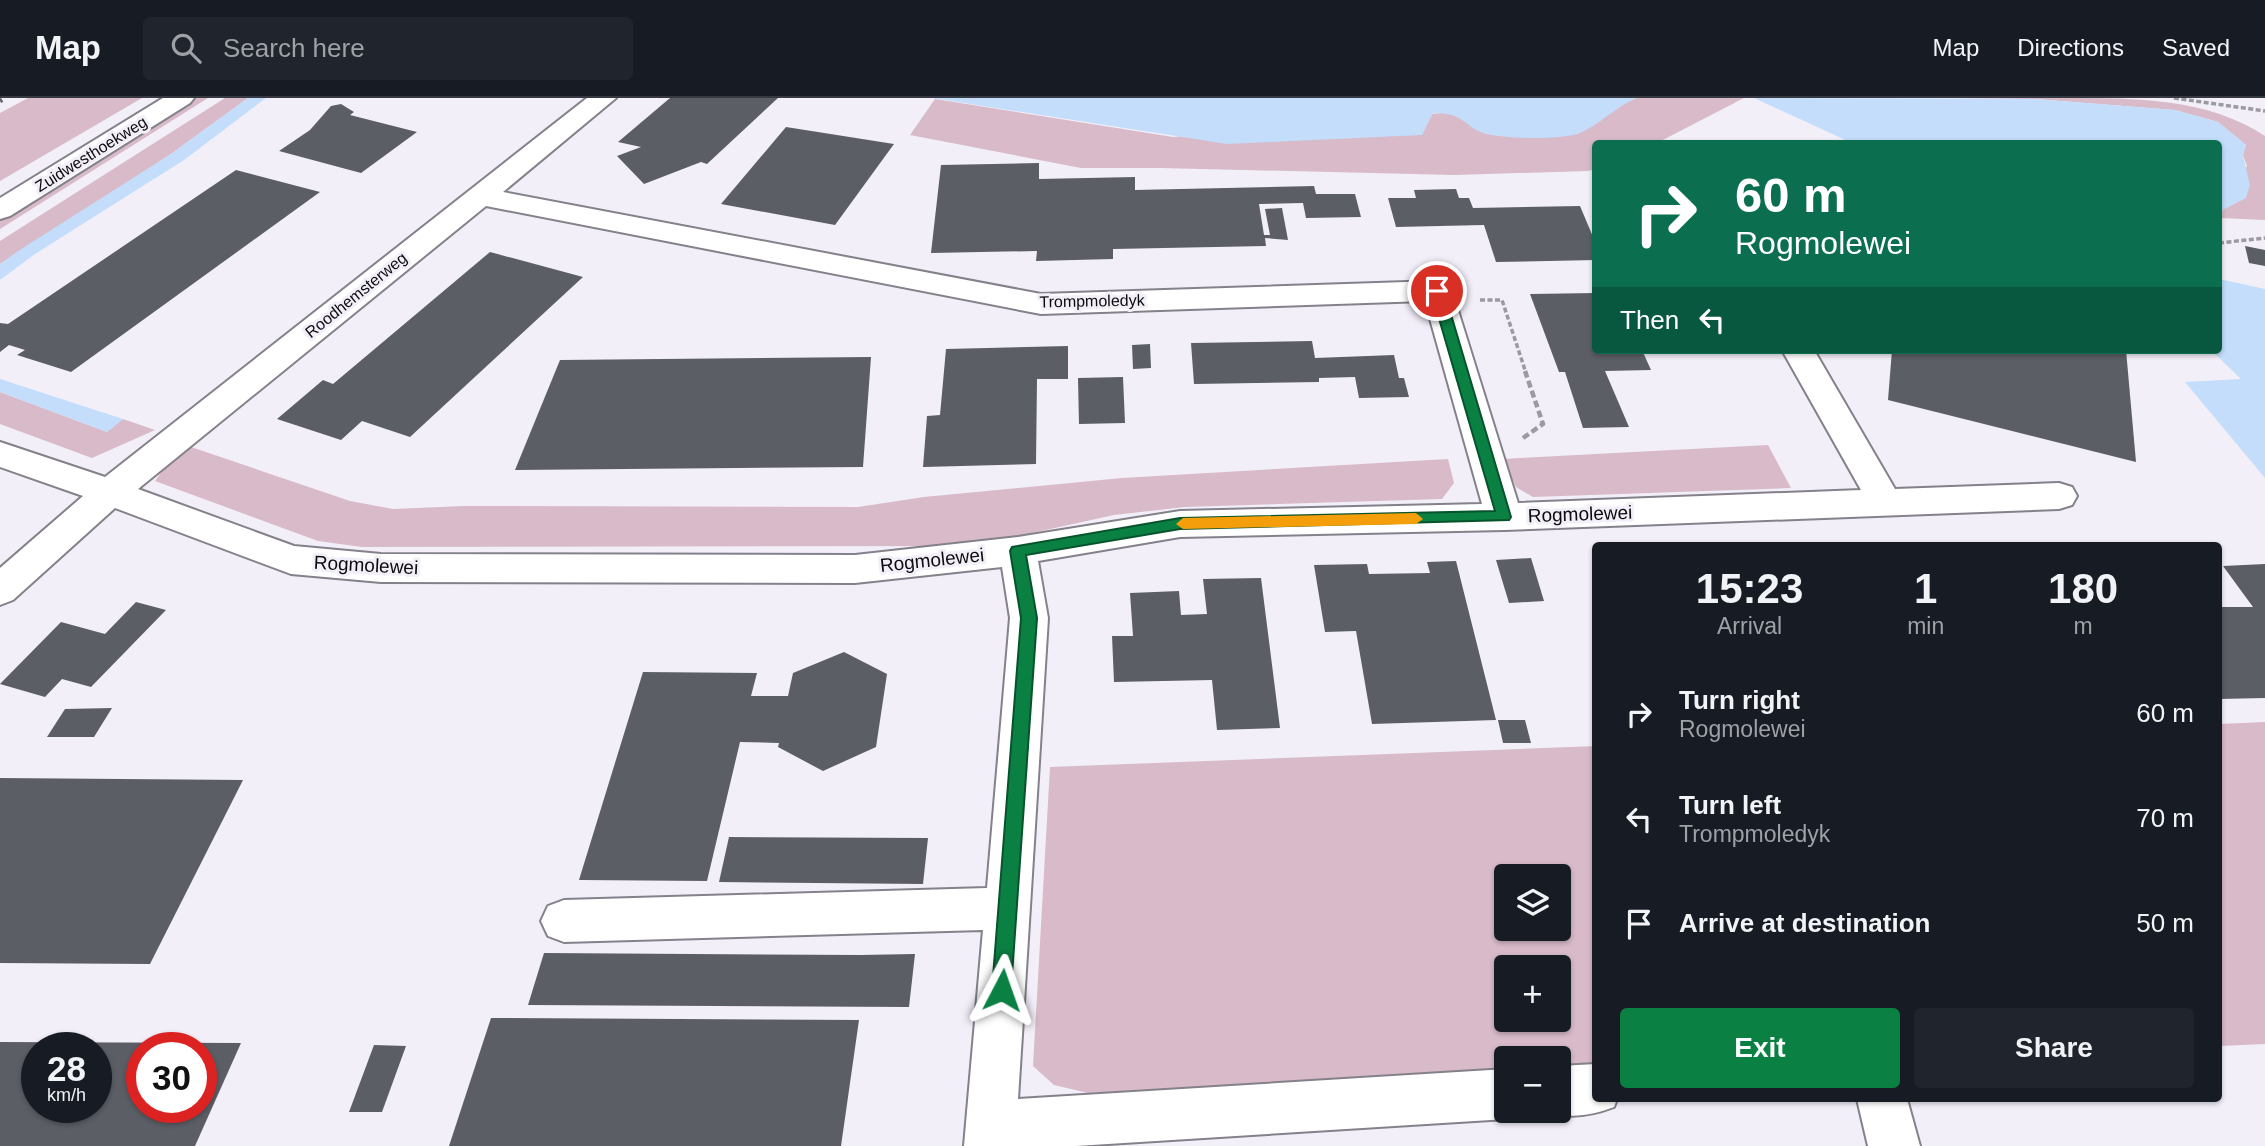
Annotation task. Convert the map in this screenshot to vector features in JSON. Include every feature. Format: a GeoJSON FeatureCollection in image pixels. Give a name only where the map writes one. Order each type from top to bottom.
{"type":"FeatureCollection","features":[{"type":"Feature","properties":{"kind":"street","name":"Zuidwesthoekweg"},"geometry":{"type":"LineString","coordinates":[[0,189],[155,98]]}},
{"type":"Feature","properties":{"kind":"street","name":"Zuidwesthoekweg"},"geometry":{"type":"LineString","coordinates":[[0,210],[181,98]]}},
{"type":"Feature","properties":{"kind":"street","name":"Roodhemsterweg"},"geometry":{"type":"LineString","coordinates":[[0,590],[110,492],[603,98]]}},
{"type":"Feature","properties":{"kind":"street","name":"Trompmoledyk"},"geometry":{"type":"LineString","coordinates":[[480,196],[1041,304],[1437,291],[1440,302]]}},
{"type":"Feature","properties":{"kind":"street"},"geometry":{"type":"LineString","coordinates":[[1440,302],[1504,517]]}},
{"type":"Feature","properties":{"kind":"street"},"geometry":{"type":"LineString","coordinates":[[1800,354],[1886,504]]}},
{"type":"Feature","properties":{"kind":"street"},"geometry":{"type":"LineString","coordinates":[[0,454],[110,492]]}},
{"type":"Feature","properties":{"kind":"street","name":"Rogmolewei"},"geometry":{"type":"LineString","coordinates":[[110,492],[291,561],[381,568],[855,569],[1018,551],[1180,524],[1504,517],[2059,496]]}},
{"type":"Feature","properties":{"kind":"street"},"geometry":{"type":"LineString","coordinates":[[1018,551],[1029,618],[991,1136],[1494,1095]]}},
{"type":"Feature","properties":{"kind":"street"},"geometry":{"type":"LineString","coordinates":[[564,921],[1008,908]]}},
{"type":"Feature","properties":{"kind":"street"},"geometry":{"type":"LineString","coordinates":[[1571,1090],[1592,1088]]}},
{"type":"Feature","properties":{"kind":"street"},"geometry":{"type":"LineString","coordinates":[[1883,1102],[1894,1146]]}},
{"type":"Feature","properties":{"kind":"path"},"geometry":{"type":"LineString","coordinates":[[2174,98],[2265,111]]}},
{"type":"Feature","properties":{"kind":"path"},"geometry":{"type":"LineString","coordinates":[[2222,243],[2265,238]]}},
{"type":"Feature","properties":{"kind":"path"},"geometry":{"type":"LineString","coordinates":[[1440,302],[1502,300],[1543,424],[1488,463]]}},
{"type":"Feature","properties":{"kind":"shaded area"},"geometry":{"type":"Polygon","coordinates":[[[28,98],[142,98],[0,181],[0,113],[28,98]]]}},
{"type":"Feature","properties":{"kind":"shaded area"},"geometry":{"type":"Polygon","coordinates":[[[192,98],[208,98],[0,229],[0,215],[192,98]]]}},
{"type":"Feature","properties":{"kind":"shaded area"},"geometry":{"type":"Polygon","coordinates":[[[225,98],[248,98],[171,154],[0,264],[0,241],[225,98]]]}},
{"type":"Feature","properties":{"kind":"shaded area"},"geometry":{"type":"Polygon","coordinates":[[[1636,98],[1744,98],[1663,140],[1592,140],[1592,170],[1588,171],[1454,175],[1081,168],[910,135],[935,99],[1173,137],[1453,112],[1486,134],[1598,122],[1619,106],[1636,98]]]}},
{"type":"Feature","properties":{"kind":"shaded area"},"geometry":{"type":"Polygon","coordinates":[[[1949,98],[2145,100],[2195,107],[2220,114],[2265,136],[2265,220],[2222,218],[2222,211],[2247,166],[2243,155],[2246,145],[2218,122],[2175,110],[2035,99],[1949,98]]]}},
{"type":"Feature","properties":{"kind":"shaded area"},"geometry":{"type":"Polygon","coordinates":[[[0,392],[107,432],[123,419],[155,430],[92,458],[0,424],[0,392]]]}},
{"type":"Feature","properties":{"kind":"shaded area"},"geometry":{"type":"Polygon","coordinates":[[[1768,445],[1791,488],[1533,497],[1516,487],[1502,459],[1768,445]]]}},
{"type":"Feature","properties":{"kind":"shaded area"},"geometry":{"type":"Polygon","coordinates":[[[188,446],[350,501],[393,509],[464,506],[858,507],[924,497],[1122,478],[1448,459],[1454,483],[1442,499],[1185,507],[1114,515],[972,546],[362,547],[318,541],[155,481],[168,463],[188,446]]]}},
{"type":"Feature","properties":{"kind":"shaded area"},"geometry":{"type":"Polygon","coordinates":[[[2265,722],[2265,1044],[2222,1046],[2222,724],[2265,722]]]}},
{"type":"Feature","properties":{"kind":"shaded area"},"geometry":{"type":"Polygon","coordinates":[[[1592,746],[1592,1066],[1571,1067],[1571,1046],[1494,1046],[1494,1072],[1088,1093],[1054,1085],[1033,1066],[1050,767],[1592,746]]]}},
{"type":"Feature","properties":{"kind":"water"},"geometry":{"type":"Polygon","coordinates":[[[248,98],[266,98],[184,160],[35,254],[0,280],[0,264],[171,154],[248,98]]]}},
{"type":"Feature","properties":{"kind":"water"},"geometry":{"type":"Polygon","coordinates":[[[932,98],[1636,98],[1580,133],[1561,137],[1496,136],[1479,131],[1452,115],[1433,113],[1422,135],[1227,144],[932,98]]]}},
{"type":"Feature","properties":{"kind":"water"},"geometry":{"type":"Polygon","coordinates":[[[1754,98],[2035,99],[2175,110],[2218,122],[2246,145],[2243,155],[2250,185],[2246,198],[2222,210],[2222,140],[1845,140],[1754,98]]]}},
{"type":"Feature","properties":{"kind":"water"},"geometry":{"type":"Polygon","coordinates":[[[2222,280],[2265,289],[2265,478],[2185,382],[2241,379],[2215,354],[2222,354],[2222,280]]]}},
{"type":"Feature","properties":{"kind":"water"},"geometry":{"type":"Polygon","coordinates":[[[0,379],[123,419],[107,432],[0,392],[0,379]]]}},
{"type":"Feature","properties":{"kind":"building"},"geometry":{"type":"Polygon","coordinates":[[[670,98],[778,98],[707,164],[701,162],[644,184],[617,156],[641,147],[618,142],[670,98]]]}},
{"type":"Feature","properties":{"kind":"building"},"geometry":{"type":"Polygon","coordinates":[[[341,104],[354,112],[350,115],[417,132],[361,173],[279,151],[310,130],[331,106],[341,104]]]}},
{"type":"Feature","properties":{"kind":"building"},"geometry":{"type":"Polygon","coordinates":[[[786,127],[894,144],[835,225],[721,204],[786,127]]]}},
{"type":"Feature","properties":{"kind":"building"},"geometry":{"type":"Polygon","coordinates":[[[1039,163],[1039,179],[1135,177],[1135,190],[1314,186],[1316,194],[1355,194],[1361,217],[1306,218],[1303,203],[1259,204],[1264,235],[1270,235],[1265,209],[1282,208],[1288,240],[1265,238],[1266,246],[1113,249],[1113,259],[1036,261],[1037,251],[931,253],[941,165],[1039,163]]]}},
{"type":"Feature","properties":{"kind":"building"},"geometry":{"type":"Polygon","coordinates":[[[236,170],[320,192],[71,372],[17,355],[25,350],[9,345],[0,352],[0,323],[8,324],[236,170]]]}},
{"type":"Feature","properties":{"kind":"building"},"geometry":{"type":"Polygon","coordinates":[[[1456,189],[1459,198],[1469,198],[1473,208],[1580,206],[1592,234],[1592,260],[1496,262],[1484,225],[1396,227],[1388,198],[1416,198],[1414,190],[1456,189]]]}},
{"type":"Feature","properties":{"kind":"building"},"geometry":{"type":"Polygon","coordinates":[[[2245,246],[2265,250],[2265,266],[2249,263],[2245,246]]]}},
{"type":"Feature","properties":{"kind":"building"},"geometry":{"type":"Polygon","coordinates":[[[490,252],[583,277],[410,437],[362,421],[341,440],[277,419],[323,380],[333,384],[490,252]]]}},
{"type":"Feature","properties":{"kind":"building"},"geometry":{"type":"Polygon","coordinates":[[[1592,293],[1592,354],[1644,354],[1651,370],[1605,371],[1629,427],[1583,428],[1565,372],[1559,372],[1530,294],[1592,293]]]}},
{"type":"Feature","properties":{"kind":"building"},"geometry":{"type":"Polygon","coordinates":[[[1312,341],[1315,358],[1394,355],[1399,378],[1404,378],[1409,397],[1359,398],[1355,377],[1319,378],[1319,382],[1194,384],[1191,343],[1312,341]]]}},
{"type":"Feature","properties":{"kind":"building"},"geometry":{"type":"Polygon","coordinates":[[[1150,344],[1151,368],[1133,369],[1132,345],[1150,344]]]}},
{"type":"Feature","properties":{"kind":"building"},"geometry":{"type":"Polygon","coordinates":[[[1068,346],[1068,379],[1037,379],[1036,464],[923,467],[927,416],[940,415],[946,349],[1068,346]]]}},
{"type":"Feature","properties":{"kind":"building"},"geometry":{"type":"Polygon","coordinates":[[[1892,354],[2126,354],[2136,462],[1888,400],[1892,354]]]}},
{"type":"Feature","properties":{"kind":"building"},"geometry":{"type":"Polygon","coordinates":[[[871,357],[863,467],[515,470],[560,360],[871,357]]]}},
{"type":"Feature","properties":{"kind":"building"},"geometry":{"type":"Polygon","coordinates":[[[1123,377],[1125,423],[1079,424],[1078,378],[1123,377]]]}},
{"type":"Feature","properties":{"kind":"building"},"geometry":{"type":"Polygon","coordinates":[[[1531,558],[1544,601],[1509,603],[1496,560],[1531,558]]]}},
{"type":"Feature","properties":{"kind":"building"},"geometry":{"type":"Polygon","coordinates":[[[1456,561],[1496,720],[1372,724],[1356,631],[1325,632],[1314,565],[1367,564],[1369,574],[1430,573],[1427,562],[1456,561]]]}},
{"type":"Feature","properties":{"kind":"building"},"geometry":{"type":"Polygon","coordinates":[[[2265,564],[2265,698],[2222,699],[2222,607],[2253,607],[2223,566],[2265,564]]]}},
{"type":"Feature","properties":{"kind":"building"},"geometry":{"type":"Polygon","coordinates":[[[1261,578],[1280,728],[1217,730],[1212,680],[1114,682],[1112,636],[1133,636],[1130,593],[1179,591],[1181,615],[1207,614],[1203,579],[1261,578]]]}},
{"type":"Feature","properties":{"kind":"building"},"geometry":{"type":"Polygon","coordinates":[[[136,602],[166,610],[91,687],[62,679],[45,697],[0,684],[61,622],[105,634],[136,602]]]}},
{"type":"Feature","properties":{"kind":"building"},"geometry":{"type":"Polygon","coordinates":[[[844,652],[887,674],[876,747],[823,771],[778,747],[779,743],[740,742],[707,881],[579,880],[643,672],[757,673],[751,696],[788,696],[793,673],[844,652]]]}},
{"type":"Feature","properties":{"kind":"building"},"geometry":{"type":"Polygon","coordinates":[[[112,708],[94,737],[47,737],[65,709],[112,708]]]}},
{"type":"Feature","properties":{"kind":"building"},"geometry":{"type":"Polygon","coordinates":[[[1498,720],[1525,720],[1531,743],[1503,743],[1498,720]]]}},
{"type":"Feature","properties":{"kind":"building"},"geometry":{"type":"Polygon","coordinates":[[[0,778],[243,780],[150,964],[0,963],[0,778]]]}},
{"type":"Feature","properties":{"kind":"building"},"geometry":{"type":"Polygon","coordinates":[[[729,837],[928,838],[923,884],[719,882],[729,837]]]}},
{"type":"Feature","properties":{"kind":"building"},"geometry":{"type":"Polygon","coordinates":[[[544,953],[915,954],[909,1007],[528,1005],[544,953]]]}},
{"type":"Feature","properties":{"kind":"building"},"geometry":{"type":"Polygon","coordinates":[[[491,1018],[859,1020],[841,1146],[449,1146],[491,1018]]]}},
{"type":"Feature","properties":{"kind":"building"},"geometry":{"type":"Polygon","coordinates":[[[0,1042],[21,1042],[21,1123],[112,1123],[112,1042],[126,1043],[126,1123],[205,1123],[195,1146],[0,1146],[0,1042]]]}},
{"type":"Feature","properties":{"kind":"building"},"geometry":{"type":"Polygon","coordinates":[[[217,1043],[241,1043],[217,1097],[217,1043]]]}},
{"type":"Feature","properties":{"kind":"building"},"geometry":{"type":"Polygon","coordinates":[[[374,1045],[406,1046],[382,1112],[349,1112],[374,1045]]]}},
{"type":"Feature","properties":{"kind":"railway"},"geometry":{"type":"LineString","coordinates":[[0,101],[5,98]]}},
{"type":"Feature","properties":{"kind":"slow traffic"},"geometry":{"type":"LineString","coordinates":[[1183,524],[1416,519]]}},
{"type":"Feature","properties":{"kind":"route"},"geometry":{"type":"LineString","coordinates":[[1002,990],[1029,618],[1018,551],[1180,524],[1504,517],[1437,291]]}}]}
